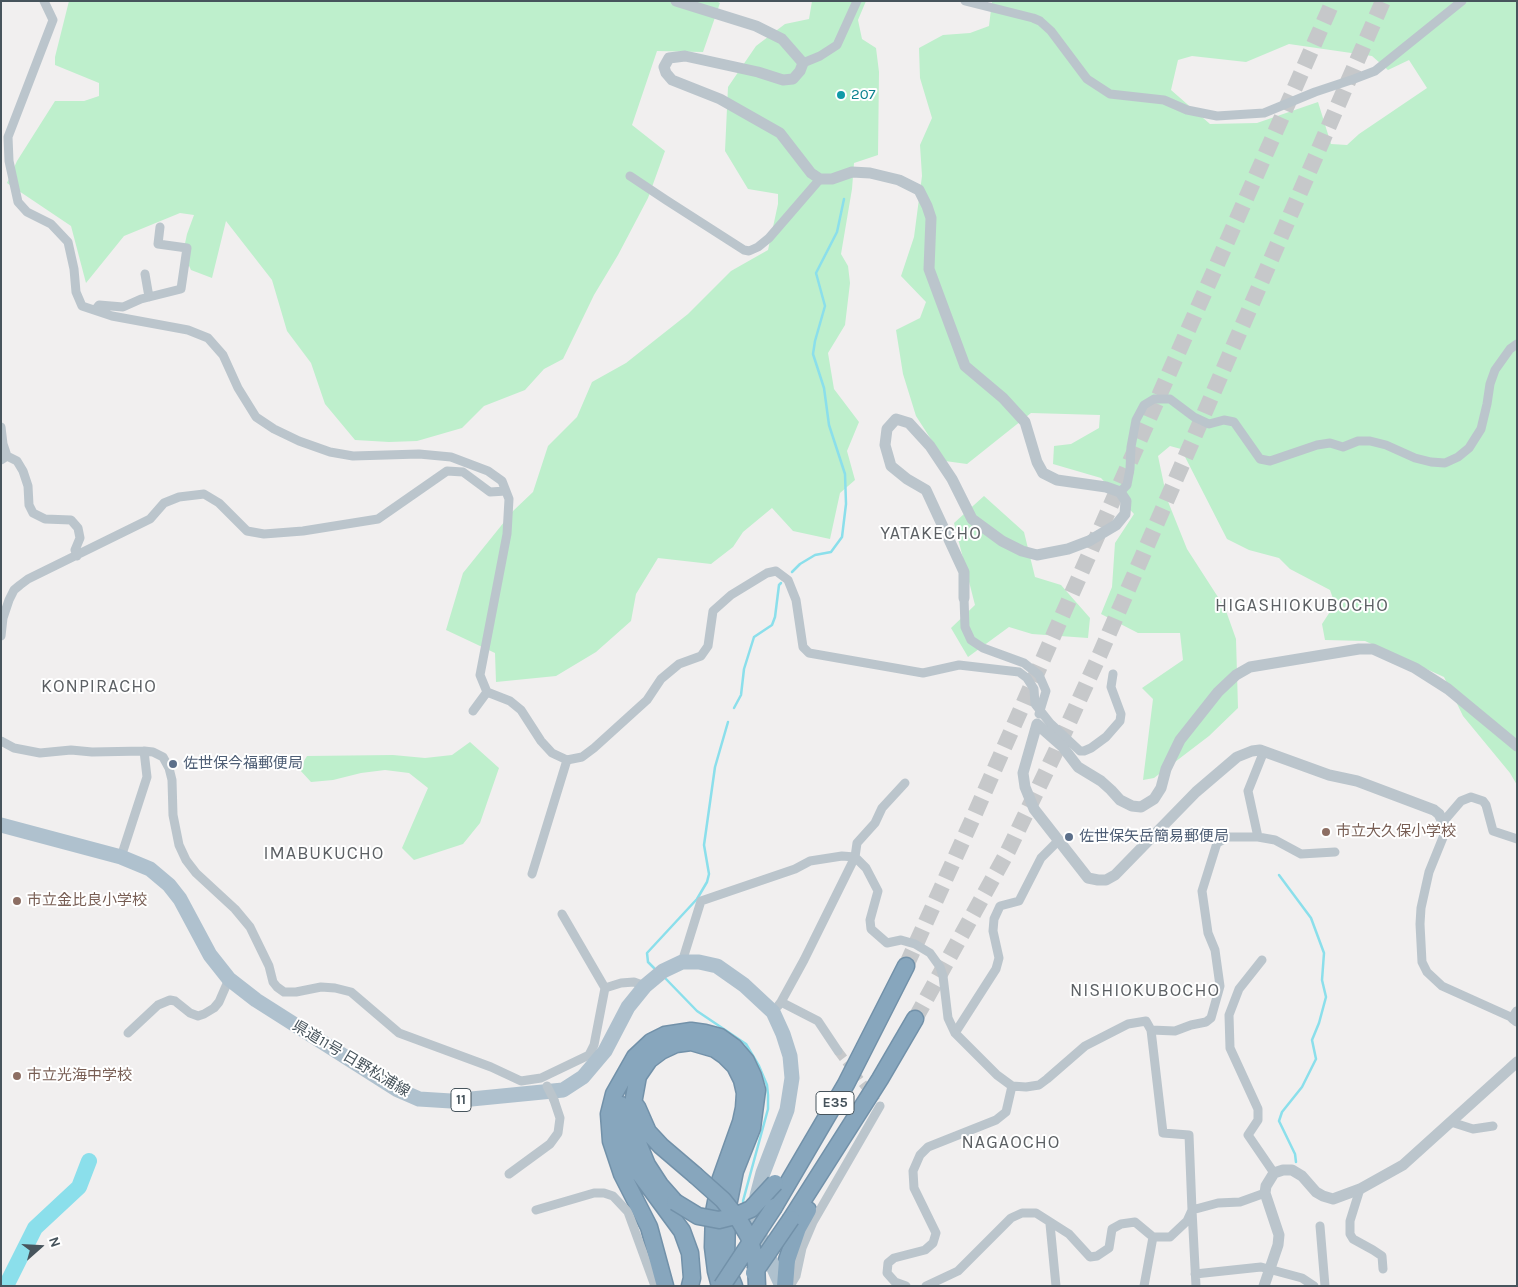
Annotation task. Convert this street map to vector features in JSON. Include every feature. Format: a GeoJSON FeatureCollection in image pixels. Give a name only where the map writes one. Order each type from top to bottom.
{"type":"FeatureCollection","features":[{"type":"Feature","properties":{"kind":"highway","name":"E35"},"geometry":{"type":"LineString","coordinates":[[721,1286],[738,1264],[774,1207],[846,1084],[906,966]]}},
{"type":"Feature","properties":{"kind":"highway"},"geometry":{"type":"LineString","coordinates":[[622,1078],[620,1116],[623,1136],[636,1170],[673,1210],[719,1220],[735,1216],[751,1209],[775,1183],[814,1126],[861,1039],[891,996]]}},
{"type":"Feature","properties":{"kind":"highway","name":"E35"},"geometry":{"type":"LineString","coordinates":[[751,1282],[880,1079],[915,1019]]}},
{"type":"Feature","properties":{"kind":"highway"},"geometry":{"type":"LineString","coordinates":[[666,1286],[649,1227],[622,1174],[611,1141],[609,1114],[614,1094],[635,1057],[651,1042],[666,1035],[691,1031],[705,1032],[720,1038],[734,1047],[746,1061],[757,1090],[752,1128],[735,1171],[727,1211],[726,1266],[734,1286]]}},
{"type":"Feature","properties":{"kind":"highway"},"geometry":{"type":"LineString","coordinates":[[690,1286],[692,1278],[690,1253],[673,1210],[647,1165],[632,1120],[638,1076],[649,1060],[661,1051],[676,1044],[691,1042],[715,1049],[725,1056],[735,1066],[742,1080],[745,1093],[741,1122],[720,1181],[714,1212],[713,1247],[716,1271],[721,1286]]}},
{"type":"Feature","properties":{"kind":"highway"},"geometry":{"type":"LineString","coordinates":[[783,1286],[787,1260],[798,1228],[880,1079]]}},
{"type":"Feature","properties":{"kind":"highway"},"geometry":{"type":"LineString","coordinates":[[634,1098],[648,1132],[661,1146],[723,1200],[739,1220],[749,1237],[756,1263],[751,1282]]}},
{"type":"Feature","properties":{"kind":"main road","name":"県道11号 日野松浦線"},"geometry":{"type":"LineString","coordinates":[[1,825],[121,857],[150,869],[169,885],[180,899],[210,955],[229,979],[256,1000],[396,1089],[419,1099],[451,1101],[563,1090],[583,1077],[605,1051],[628,1007],[646,986],[663,971],[682,962]]}},
{"type":"Feature","properties":{"kind":"main road"},"geometry":{"type":"LineString","coordinates":[[682,962],[699,962],[717,966],[777,1007],[790,1056],[792,1078],[787,1110],[763,1173],[756,1215],[761,1240],[783,1286]]}},
{"type":"Feature","properties":{"kind":"street"},"geometry":{"type":"LineString","coordinates":[[44,1],[53,20],[8,137],[9,161],[18,202],[27,212],[52,224],[68,242],[74,268],[76,292],[82,306],[112,316],[188,330],[208,338],[223,355],[238,388],[256,417],[274,429],[299,441],[330,452],[353,456],[418,454],[450,457],[488,471],[502,481],[509,499],[507,534],[480,675],[487,692],[510,701],[521,710],[541,741],[552,753],[567,760],[582,757],[594,748],[647,700],[661,679],[678,664],[701,656],[708,646],[713,612],[730,595],[767,573],[776,571],[788,580],[796,600],[803,647],[809,653],[923,673],[959,665],[1019,672],[1027,678],[1034,689],[1035,704],[1040,711],[1080,751],[1091,748],[1106,737],[1120,721],[1121,714],[1112,687],[1113,674]]}},
{"type":"Feature","properties":{"kind":"street"},"geometry":{"type":"LineString","coordinates":[[676,1],[756,26],[782,39],[803,63]]}},
{"type":"Feature","properties":{"kind":"street"},"geometry":{"type":"LineString","coordinates":[[857,1],[837,45],[820,56],[803,63],[800,71],[793,79],[783,80],[758,72],[685,56],[669,58],[664,67],[666,74],[672,80],[720,99],[780,133],[811,173],[820,179],[832,179],[852,172],[870,173],[899,180],[919,190],[931,218],[929,269],[965,366],[978,379],[1003,398],[1026,422],[1037,462],[1043,473],[1057,480],[1088,484],[1120,492],[1126,501],[1124,514],[1116,525],[1104,533],[1068,549],[1037,555],[1022,551],[1002,541],[972,519],[952,479],[930,446],[909,423],[896,420],[887,429],[885,445],[891,466],[907,479],[926,490],[964,572],[965,627],[971,640],[983,648],[1024,663],[1039,675],[1046,691],[1023,773],[1025,787],[1034,809],[1088,878],[1106,880],[1115,875],[1196,792],[1237,757],[1252,751],[1264,751],[1329,775],[1357,781],[1434,810],[1439,814],[1443,822],[1444,835],[1429,872],[1421,908],[1422,962],[1427,972],[1442,986],[1515,1017]]}},
{"type":"Feature","properties":{"kind":"street"},"geometry":{"type":"LineString","coordinates":[[965,1],[1040,21],[1087,79],[1110,94],[1164,100],[1187,110],[1217,116],[1264,112],[1374,71],[1462,1]]}},
{"type":"Feature","properties":{"kind":"street"},"geometry":{"type":"LineString","coordinates":[[630,176],[744,250],[749,251],[758,247],[769,238],[820,179]]}},
{"type":"Feature","properties":{"kind":"street"},"geometry":{"type":"LineString","coordinates":[[95,310],[100,305],[123,307],[149,297],[181,290],[188,248],[158,244],[160,227]]}},
{"type":"Feature","properties":{"kind":"street"},"geometry":{"type":"LineString","coordinates":[[145,274],[149,297]]}},
{"type":"Feature","properties":{"kind":"street"},"geometry":{"type":"LineString","coordinates":[[1120,492],[1127,485],[1136,420],[1144,405],[1154,399],[1170,399],[1194,417],[1209,424],[1224,420],[1234,422],[1260,459],[1270,461],[1318,445],[1330,443],[1343,447],[1358,441],[1370,441],[1415,458],[1445,463],[1458,457],[1469,448],[1481,429],[1490,384],[1495,370],[1510,349],[1517,344]]}},
{"type":"Feature","properties":{"kind":"street"},"geometry":{"type":"LineString","coordinates":[[1,427],[4,458],[17,461],[23,471],[28,486],[29,505],[33,513],[45,519],[71,520],[78,528],[80,538],[75,550],[78,556]]}},
{"type":"Feature","properties":{"kind":"street"},"geometry":{"type":"LineString","coordinates":[[1,636],[5,600],[28,579],[150,519],[164,503],[179,497],[204,494],[219,502],[248,531],[264,534],[303,531],[378,519],[446,471],[464,472],[490,492],[506,491]]}},
{"type":"Feature","properties":{"kind":"street"},"geometry":{"type":"LineString","coordinates":[[1037,724],[1062,746],[1078,767],[1101,781],[1120,800],[1132,806],[1140,806],[1154,799],[1161,788],[1166,769],[1180,740],[1218,692],[1236,674],[1250,667],[1273,662],[1359,649],[1373,649],[1415,668],[1448,689],[1517,746]]}},
{"type":"Feature","properties":{"kind":"street"},"geometry":{"type":"LineString","coordinates":[[473,711],[487,692]]}},
{"type":"Feature","properties":{"kind":"street"},"geometry":{"type":"LineString","coordinates":[[1,741],[14,748],[40,753],[71,750],[92,752],[144,751],[153,752],[162,757],[169,768],[172,780],[173,815],[180,846],[186,860],[196,874],[235,910],[250,927],[269,966],[273,982],[277,987],[284,992],[296,992],[321,987],[351,992],[399,1033],[521,1080],[544,1082],[589,1055],[594,1045],[605,988],[562,914]]}},
{"type":"Feature","properties":{"kind":"street"},"geometry":{"type":"LineString","coordinates":[[121,857],[147,777],[144,751]]}},
{"type":"Feature","properties":{"kind":"street"},"geometry":{"type":"LineString","coordinates":[[1258,837],[1248,791],[1264,751]]}},
{"type":"Feature","properties":{"kind":"street"},"geometry":{"type":"LineString","coordinates":[[532,874],[567,760]]}},
{"type":"Feature","properties":{"kind":"street"},"geometry":{"type":"LineString","coordinates":[[838,1051],[818,1020],[777,1007],[804,960],[855,857],[857,843],[875,823],[882,808],[904,782]]}},
{"type":"Feature","properties":{"kind":"street"},"geometry":{"type":"LineString","coordinates":[[1443,822],[1462,801],[1471,797],[1482,801],[1486,805],[1493,831],[1517,839]]}},
{"type":"Feature","properties":{"kind":"street"},"geometry":{"type":"LineString","coordinates":[[1151,1030],[1175,1031],[1206,1022],[1211,1018],[1220,986],[1215,950],[1208,932],[1202,891],[1217,843],[1228,837],[1258,837],[1275,840],[1301,854],[1335,852]]}},
{"type":"Feature","properties":{"kind":"street"},"geometry":{"type":"LineString","coordinates":[[955,1033],[996,969],[1000,958],[993,931],[994,919],[1000,906],[1019,901],[1041,858],[1058,841]]}},
{"type":"Feature","properties":{"kind":"street"},"geometry":{"type":"LineString","coordinates":[[682,962],[701,901],[795,869],[810,861],[842,856],[855,857],[866,868],[878,891],[870,920],[872,929],[887,943],[901,940],[915,944],[930,953],[940,967],[943,976],[948,1018],[955,1033],[997,1075],[1012,1086],[1026,1087],[1039,1085],[1085,1046],[1128,1024],[1146,1021],[1151,1030],[1163,1133],[1189,1135],[1196,1286]]}},
{"type":"Feature","properties":{"kind":"street"},"geometry":{"type":"LineString","coordinates":[[1262,960],[1238,989],[1229,1015],[1230,1048],[1258,1108],[1258,1120],[1248,1135],[1274,1174]]}},
{"type":"Feature","properties":{"kind":"street"},"geometry":{"type":"LineString","coordinates":[[128,1033],[158,1005],[170,1000],[175,1001],[190,1013],[198,1016],[204,1014],[214,1008],[219,1002],[229,979]]}},
{"type":"Feature","properties":{"kind":"street"},"geometry":{"type":"LineString","coordinates":[[605,988],[621,983],[634,982],[646,986]]}},
{"type":"Feature","properties":{"kind":"street"},"geometry":{"type":"LineString","coordinates":[[1264,1286],[1278,1245],[1279,1235],[1264,1193],[1274,1174],[1283,1170],[1292,1170],[1302,1176],[1313,1189],[1323,1196],[1332,1199],[1360,1189],[1403,1165],[1517,1062]]}},
{"type":"Feature","properties":{"kind":"street"},"geometry":{"type":"LineString","coordinates":[[509,1174],[550,1144],[558,1133],[560,1118],[554,1100],[544,1082]]}},
{"type":"Feature","properties":{"kind":"street"},"geometry":{"type":"LineString","coordinates":[[906,1286],[895,1282],[887,1273],[888,1263],[894,1258],[925,1250],[933,1244],[936,1233],[914,1188],[913,1171],[920,1155],[928,1147],[996,1120],[1006,1112],[1012,1086]]}},
{"type":"Feature","properties":{"kind":"street"},"geometry":{"type":"LineString","coordinates":[[790,1286],[796,1276],[802,1248],[813,1222],[880,1106]]}},
{"type":"Feature","properties":{"kind":"street"},"geometry":{"type":"LineString","coordinates":[[1451,1122],[1473,1129],[1493,1126]]}},
{"type":"Feature","properties":{"kind":"street"},"geometry":{"type":"LineString","coordinates":[[1360,1189],[1350,1221],[1350,1234],[1353,1239],[1382,1256],[1383,1269]]}},
{"type":"Feature","properties":{"kind":"street"},"geometry":{"type":"LineString","coordinates":[[536,1210],[594,1193],[604,1193],[613,1196],[628,1212],[655,1286]]}},
{"type":"Feature","properties":{"kind":"street"},"geometry":{"type":"LineString","coordinates":[[1192,1210],[1218,1203],[1240,1202],[1264,1193]]}},
{"type":"Feature","properties":{"kind":"street"},"geometry":{"type":"LineString","coordinates":[[926,1286],[958,1271],[1011,1218],[1022,1213],[1036,1213],[1050,1224],[1069,1234],[1090,1257],[1097,1256],[1109,1248],[1112,1229],[1121,1224],[1135,1222],[1153,1237],[1170,1237],[1187,1221],[1192,1210]]}},
{"type":"Feature","properties":{"kind":"street"},"geometry":{"type":"LineString","coordinates":[[1050,1224],[1056,1286]]}},
{"type":"Feature","properties":{"kind":"street"},"geometry":{"type":"LineString","coordinates":[[1320,1226],[1325,1286]]}},
{"type":"Feature","properties":{"kind":"street"},"geometry":{"type":"LineString","coordinates":[[1144,1286],[1153,1237]]}},
{"type":"Feature","properties":{"kind":"street"},"geometry":{"type":"LineString","coordinates":[[1195,1274],[1261,1267],[1271,1268],[1302,1278],[1314,1286]]}},
{"type":"Feature","properties":{"kind":"green space"},"geometry":{"type":"Polygon","coordinates":[[[69,1],[716,1],[720,3],[703,52],[657,51],[632,125],[665,151],[648,198],[618,255],[594,295],[563,359],[544,369],[525,390],[484,406],[462,428],[417,441],[389,442],[355,440],[325,404],[311,363],[287,331],[272,280],[226,221],[212,278],[191,270],[183,253],[194,215],[180,213],[124,236],[86,283],[71,226],[7,183],[17,161],[55,101],[84,101],[99,96],[99,83],[55,65],[55,57],[69,1]]]}},
{"type":"Feature","properties":{"kind":"green space"},"geometry":{"type":"Polygon","coordinates":[[[812,1],[866,1],[858,20],[862,39],[876,48],[879,72],[878,155],[854,163],[852,189],[841,254],[848,266],[850,283],[845,325],[828,353],[834,389],[859,422],[847,451],[855,480],[840,493],[830,539],[793,531],[772,508],[743,532],[733,547],[711,564],[658,558],[636,594],[631,621],[596,652],[556,676],[496,682],[495,653],[446,630],[463,573],[513,511],[533,492],[548,446],[577,417],[592,382],[626,363],[688,314],[731,271],[768,250],[778,204],[778,194],[748,189],[725,151],[728,87],[756,46],[785,24],[809,19],[812,1]]]}},
{"type":"Feature","properties":{"kind":"green space"},"geometry":{"type":"Polygon","coordinates":[[[992,1],[1517,1],[1517,785],[1510,773],[1463,716],[1444,677],[1365,641],[1325,640],[1322,624],[1335,604],[1330,590],[1290,569],[1279,558],[1249,550],[1227,539],[1181,449],[1170,446],[1158,456],[1167,499],[1187,549],[1225,608],[1236,639],[1238,708],[1209,736],[1154,778],[1143,780],[1153,699],[1142,688],[1183,660],[1180,633],[1138,633],[1101,614],[1112,587],[1115,543],[1134,514],[1101,478],[1053,464],[1054,446],[1071,444],[1099,428],[1100,415],[1031,413],[967,464],[945,461],[916,416],[903,374],[896,330],[920,318],[926,302],[901,276],[914,237],[922,176],[920,145],[932,118],[920,78],[919,48],[943,35],[970,33],[989,26],[992,1]],[[1289,44],[1246,62],[1192,56],[1178,60],[1171,90],[1210,124],[1257,123],[1318,102],[1331,144],[1347,145],[1359,134],[1427,88],[1409,60],[1388,70],[1372,56],[1289,44]]]}},
{"type":"Feature","properties":{"kind":"green space"},"geometry":{"type":"Polygon","coordinates":[[[984,496],[1024,532],[1035,577],[1061,585],[1090,618],[1088,638],[1032,634],[1009,627],[968,657],[951,628],[975,605],[954,523],[984,496]]]}},
{"type":"Feature","properties":{"kind":"green space"},"geometry":{"type":"Polygon","coordinates":[[[470,742],[499,768],[480,823],[463,844],[414,860],[402,848],[428,788],[409,773],[385,770],[361,773],[333,780],[311,782],[299,769],[307,756],[393,755],[425,758],[452,755],[470,742]]]}},
{"type":"Feature","properties":{"kind":"waterway"},"geometry":{"type":"LineString","coordinates":[[792,572],[800,564],[815,555],[831,552],[842,537],[846,504],[845,474],[829,425],[824,388],[813,354],[825,306],[816,273],[837,232],[844,199]]}},
{"type":"Feature","properties":{"kind":"waterway"},"geometry":{"type":"LineString","coordinates":[[734,708],[741,695],[744,669],[754,637],[772,625],[775,617],[779,585],[781,583]]}},
{"type":"Feature","properties":{"kind":"waterway"},"geometry":{"type":"LineString","coordinates":[[654,968],[648,962],[647,953],[697,899],[707,882],[709,874],[704,845],[715,767],[728,722]]}},
{"type":"Feature","properties":{"kind":"waterway"},"geometry":{"type":"LineString","coordinates":[[1279,875],[1311,918],[1324,953],[1322,980],[1326,997],[1312,1040],[1316,1059],[1302,1087],[1282,1112],[1279,1121],[1295,1154],[1296,1162]]}},
{"type":"Feature","properties":{"kind":"waterway"},"geometry":{"type":"LineString","coordinates":[[666,979],[697,1011],[746,1044],[759,1066],[767,1085],[768,1109],[743,1201],[744,1205]]}},
{"type":"Feature","properties":{"kind":"waterway"},"geometry":{"type":"LineString","coordinates":[[6,1286],[35,1228],[79,1187],[89,1161]]}},
{"type":"Feature","properties":{"kind":"tunnel"},"geometry":{"type":"LineString","coordinates":[[906,966],[1333,1]]}},
{"type":"Feature","properties":{"kind":"tunnel"},"geometry":{"type":"LineString","coordinates":[[915,1019],[1008,851],[1055,753],[1100,654],[1383,1]]}},
{"type":"Feature","properties":{"kind":"tunnel"},"geometry":{"type":"LineString","coordinates":[[838,1051],[880,1106]]}},
{"type":"Feature","properties":{"kind":"place","name":"207"},"geometry":{"type":"Point","coordinates":[841,95]}},
{"type":"Feature","properties":{"kind":"place","name":"佐世保今福郵便局"},"geometry":{"type":"Point","coordinates":[173,764]}},
{"type":"Feature","properties":{"kind":"place","name":"市立大久保小学校"},"geometry":{"type":"Point","coordinates":[1326,832]}},
{"type":"Feature","properties":{"kind":"place","name":"佐世保矢岳簡易郵便局"},"geometry":{"type":"Point","coordinates":[1069,837]}},
{"type":"Feature","properties":{"kind":"place","name":"市立金比良小学校"},"geometry":{"type":"Point","coordinates":[17,901]}},
{"type":"Feature","properties":{"kind":"place","name":"市立光海中学校"},"geometry":{"type":"Point","coordinates":[17,1076]}},
{"type":"Feature","properties":{"kind":"district","name":"YATAKECHO"},"geometry":{"type":"Point","coordinates":[931,534]}},
{"type":"Feature","properties":{"kind":"district","name":"HIGASHIOKUBOCHO"},"geometry":{"type":"Point","coordinates":[1302,606]}},
{"type":"Feature","properties":{"kind":"district","name":"KONPIRACHO"},"geometry":{"type":"Point","coordinates":[99,687]}},
{"type":"Feature","properties":{"kind":"district","name":"IMABUKUCHO"},"geometry":{"type":"Point","coordinates":[324,854]}},
{"type":"Feature","properties":{"kind":"district","name":"NISHIOKUBOCHO"},"geometry":{"type":"Point","coordinates":[1145,991]}},
{"type":"Feature","properties":{"kind":"district","name":"NAGAOCHO"},"geometry":{"type":"Point","coordinates":[1011,1143]}}]}
